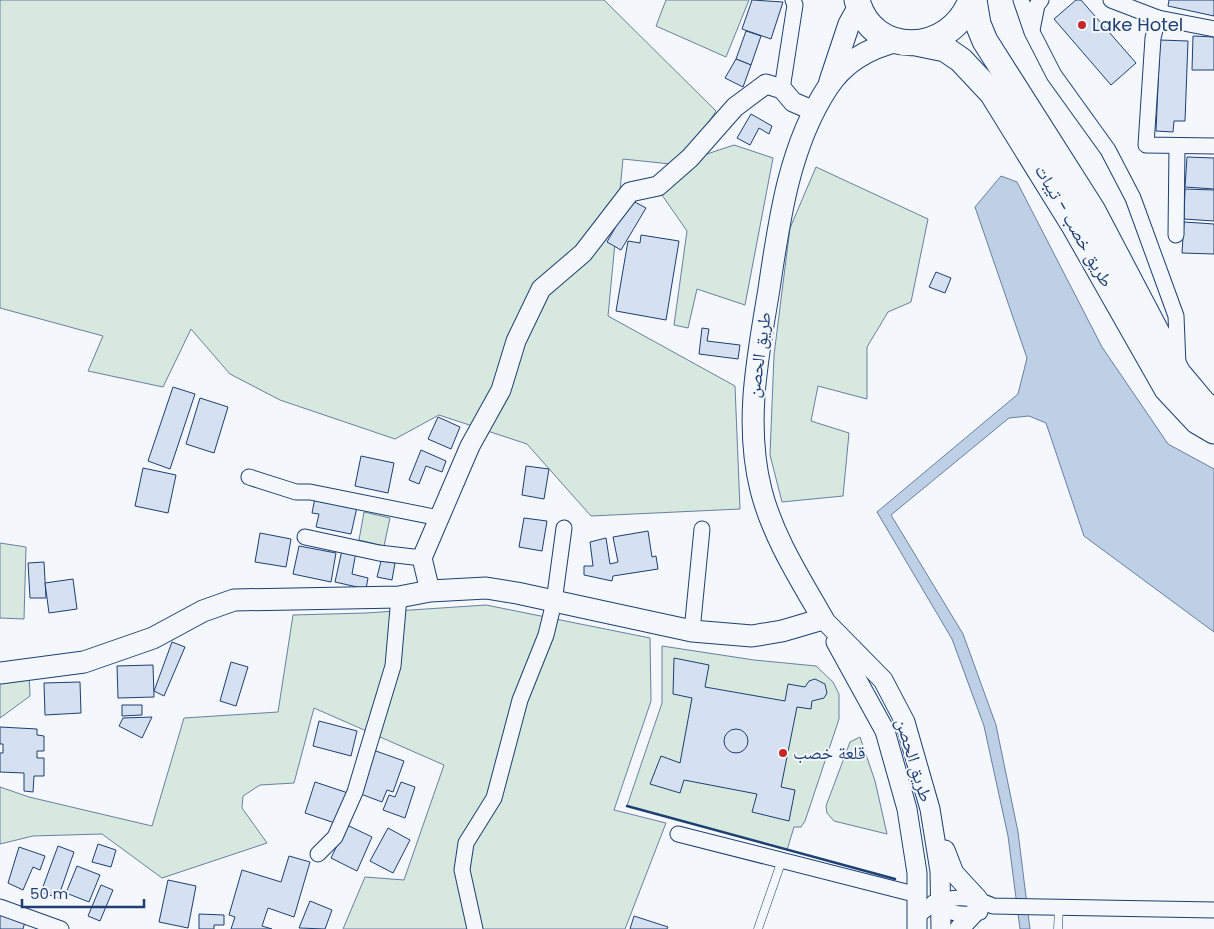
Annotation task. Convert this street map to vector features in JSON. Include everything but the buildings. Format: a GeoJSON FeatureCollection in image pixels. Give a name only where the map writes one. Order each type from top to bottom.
{"type":"FeatureCollection","features":[{"type":"Feature","properties":{"kind":"highway"},"geometry":{"type":"LineString","coordinates":[[907,42],[936,39],[953,29],[966,13],[972,0]]}},
{"type":"Feature","properties":{"kind":"highway","name":"طريق خصب - تيبات"},"geometry":{"type":"LineString","coordinates":[[972,0],[978,24],[985,40],[1093,211],[1178,373],[1204,404],[1214,410]]}},
{"type":"Feature","properties":{"kind":"highway","name":"طريق خصب - تيبات"},"geometry":{"type":"LineString","coordinates":[[858,3],[868,22],[882,34],[907,42],[945,49],[961,60],[992,93],[1075,227],[1167,389],[1197,420],[1214,431]]}},
{"type":"Feature","properties":{"kind":"main road","name":"طريق الحصن"},"geometry":{"type":"LineString","coordinates":[[823,619],[784,550],[772,524],[761,489],[752,430],[753,385],[777,235],[790,173],[814,110],[828,86],[843,38],[858,3]]}},
{"type":"Feature","properties":{"kind":"main road","name":"طريق الحصن"},"geometry":{"type":"LineString","coordinates":[[828,86],[853,60],[870,50],[907,42]]}},
{"type":"Feature","properties":{"kind":"main road"},"geometry":{"type":"LineString","coordinates":[[0,673],[84,662],[154,638],[203,611],[234,600],[399,597],[430,591],[486,588],[692,631],[752,636],[782,631],[823,619]]}},
{"type":"Feature","properties":{"kind":"street"},"geometry":{"type":"LineString","coordinates":[[782,89],[795,5],[793,0]]}},
{"type":"Feature","properties":{"kind":"street"},"geometry":{"type":"LineString","coordinates":[[1021,0],[1032,32],[1054,75],[1108,150],[1133,198],[1176,316],[1178,373]]}},
{"type":"Feature","properties":{"kind":"street"},"geometry":{"type":"LineString","coordinates":[[1032,32],[1037,5],[1041,0]]}},
{"type":"Feature","properties":{"kind":"street"},"geometry":{"type":"LineString","coordinates":[[1111,0],[1158,18],[1214,29]]}},
{"type":"Feature","properties":{"kind":"street"},"geometry":{"type":"LineString","coordinates":[[1158,18],[1153,38],[1146,145],[1214,146]]}},
{"type":"Feature","properties":{"kind":"street"},"geometry":{"type":"LineString","coordinates":[[430,591],[422,558],[470,446],[501,390],[516,341],[541,289],[583,253],[630,192],[658,186],[690,158],[735,106],[766,84],[782,89],[793,102],[814,110]]}},
{"type":"Feature","properties":{"kind":"street"},"geometry":{"type":"LineString","coordinates":[[1176,235],[1177,146]]}},
{"type":"Feature","properties":{"kind":"street"},"geometry":{"type":"LineString","coordinates":[[249,477],[296,492],[310,492],[439,518]]}},
{"type":"Feature","properties":{"kind":"street"},"geometry":{"type":"LineString","coordinates":[[475,929],[462,870],[466,844],[494,798],[520,700],[546,635],[554,602],[564,528]]}},
{"type":"Feature","properties":{"kind":"street"},"geometry":{"type":"LineString","coordinates":[[692,631],[702,529]]}},
{"type":"Feature","properties":{"kind":"street"},"geometry":{"type":"LineString","coordinates":[[305,537],[379,553],[422,558]]}},
{"type":"Feature","properties":{"kind":"street"},"geometry":{"type":"LineString","coordinates":[[318,854],[335,837],[355,792],[393,666],[399,597]]}},
{"type":"Feature","properties":{"kind":"street","name":"طريق الحصن"},"geometry":{"type":"LineString","coordinates":[[823,619],[883,680],[905,722],[930,809],[940,870],[933,902],[917,923]]}},
{"type":"Feature","properties":{"kind":"street","name":"طريق الحصن"},"geometry":{"type":"LineString","coordinates":[[823,619],[885,732],[907,809],[917,873],[933,902],[941,929]]}},
{"type":"Feature","properties":{"kind":"street"},"geometry":{"type":"LineString","coordinates":[[905,722],[936,811],[947,860],[962,884],[981,906]]}},
{"type":"Feature","properties":{"kind":"street"},"geometry":{"type":"LineString","coordinates":[[678,834],[782,860],[933,902],[951,913],[981,906],[1214,910]]}},
{"type":"Feature","properties":{"kind":"street"},"geometry":{"type":"LineString","coordinates":[[959,929],[981,906]]}},
{"type":"Feature","properties":{"kind":"street"},"geometry":{"type":"LineString","coordinates":[[0,907],[61,929]]}},
{"type":"Feature","properties":{"kind":"lane"},"geometry":{"type":"LineString","coordinates":[[758,929],[782,860]]}},
{"type":"Feature","properties":{"kind":"lane"},"geometry":{"type":"LineString","coordinates":[[1058,929],[1059,907]]}},
{"type":"Feature","properties":{"kind":"shaded area"},"geometry":{"type":"Polygon","coordinates":[[[0,0],[604,0],[716,111],[680,165],[623,159],[608,316],[735,386],[740,509],[591,516],[527,444],[439,415],[395,439],[280,400],[230,374],[191,329],[163,387],[88,371],[103,336],[0,308],[0,0]]]}},
{"type":"Feature","properties":{"kind":"shaded area"},"geometry":{"type":"Polygon","coordinates":[[[666,0],[749,0],[726,57],[656,26],[666,0]]]}},
{"type":"Feature","properties":{"kind":"shaded area"},"geometry":{"type":"Polygon","coordinates":[[[734,145],[773,158],[745,305],[697,289],[688,328],[674,325],[687,231],[662,195],[671,173],[698,157],[734,145]]]}},
{"type":"Feature","properties":{"kind":"shaded area"},"geometry":{"type":"Polygon","coordinates":[[[816,167],[928,219],[911,302],[888,312],[867,347],[867,399],[818,386],[811,421],[849,433],[843,496],[782,502],[770,455],[774,355],[790,228],[816,167]]]}},
{"type":"Feature","properties":{"kind":"shaded area"},"geometry":{"type":"Polygon","coordinates":[[[364,512],[390,518],[384,546],[359,540],[364,512]]]}},
{"type":"Feature","properties":{"kind":"shaded area"},"geometry":{"type":"Polygon","coordinates":[[[0,543],[26,547],[24,619],[0,618],[0,543]]]}},
{"type":"Feature","properties":{"kind":"shaded area"},"geometry":{"type":"Polygon","coordinates":[[[486,605],[650,638],[651,701],[614,810],[666,823],[625,929],[343,929],[365,877],[404,880],[444,765],[314,708],[294,783],[260,785],[243,796],[242,808],[267,843],[162,878],[102,834],[33,836],[0,844],[0,787],[29,797],[152,826],[184,718],[278,712],[293,615],[366,613],[486,605]]]}},
{"type":"Feature","properties":{"kind":"shaded area"},"geometry":{"type":"Polygon","coordinates":[[[662,646],[754,660],[816,666],[833,682],[839,694],[839,719],[805,821],[801,827],[794,827],[787,850],[627,806],[662,703],[662,646]]]}},
{"type":"Feature","properties":{"kind":"shaded area"},"geometry":{"type":"Polygon","coordinates":[[[29,673],[30,696],[0,718],[0,677],[29,673]]]}},
{"type":"Feature","properties":{"kind":"shaded area"},"geometry":{"type":"Polygon","coordinates":[[[860,737],[875,781],[887,834],[834,821],[827,813],[826,806],[850,742],[860,737]]]}},
{"type":"Feature","properties":{"kind":"water"},"geometry":{"type":"Polygon","coordinates":[[[1001,176],[1017,182],[1102,347],[1168,444],[1214,469],[1214,632],[1084,536],[1046,423],[1029,416],[1009,418],[891,515],[963,634],[996,725],[1018,832],[1030,929],[1020,929],[1008,836],[984,726],[952,639],[877,512],[1018,394],[1027,358],[975,207],[1001,176]]]}},
{"type":"Feature","properties":{"kind":"wall"},"geometry":{"type":"LineString","coordinates":[[627,806],[895,879]]}},
{"type":"Feature","properties":{"kind":"place","name":"Lake Hotel"},"geometry":{"type":"Point","coordinates":[1082,25]}},
{"type":"Feature","properties":{"kind":"place","name":"قلعة خصب"},"geometry":{"type":"Point","coordinates":[783,753]}}]}
